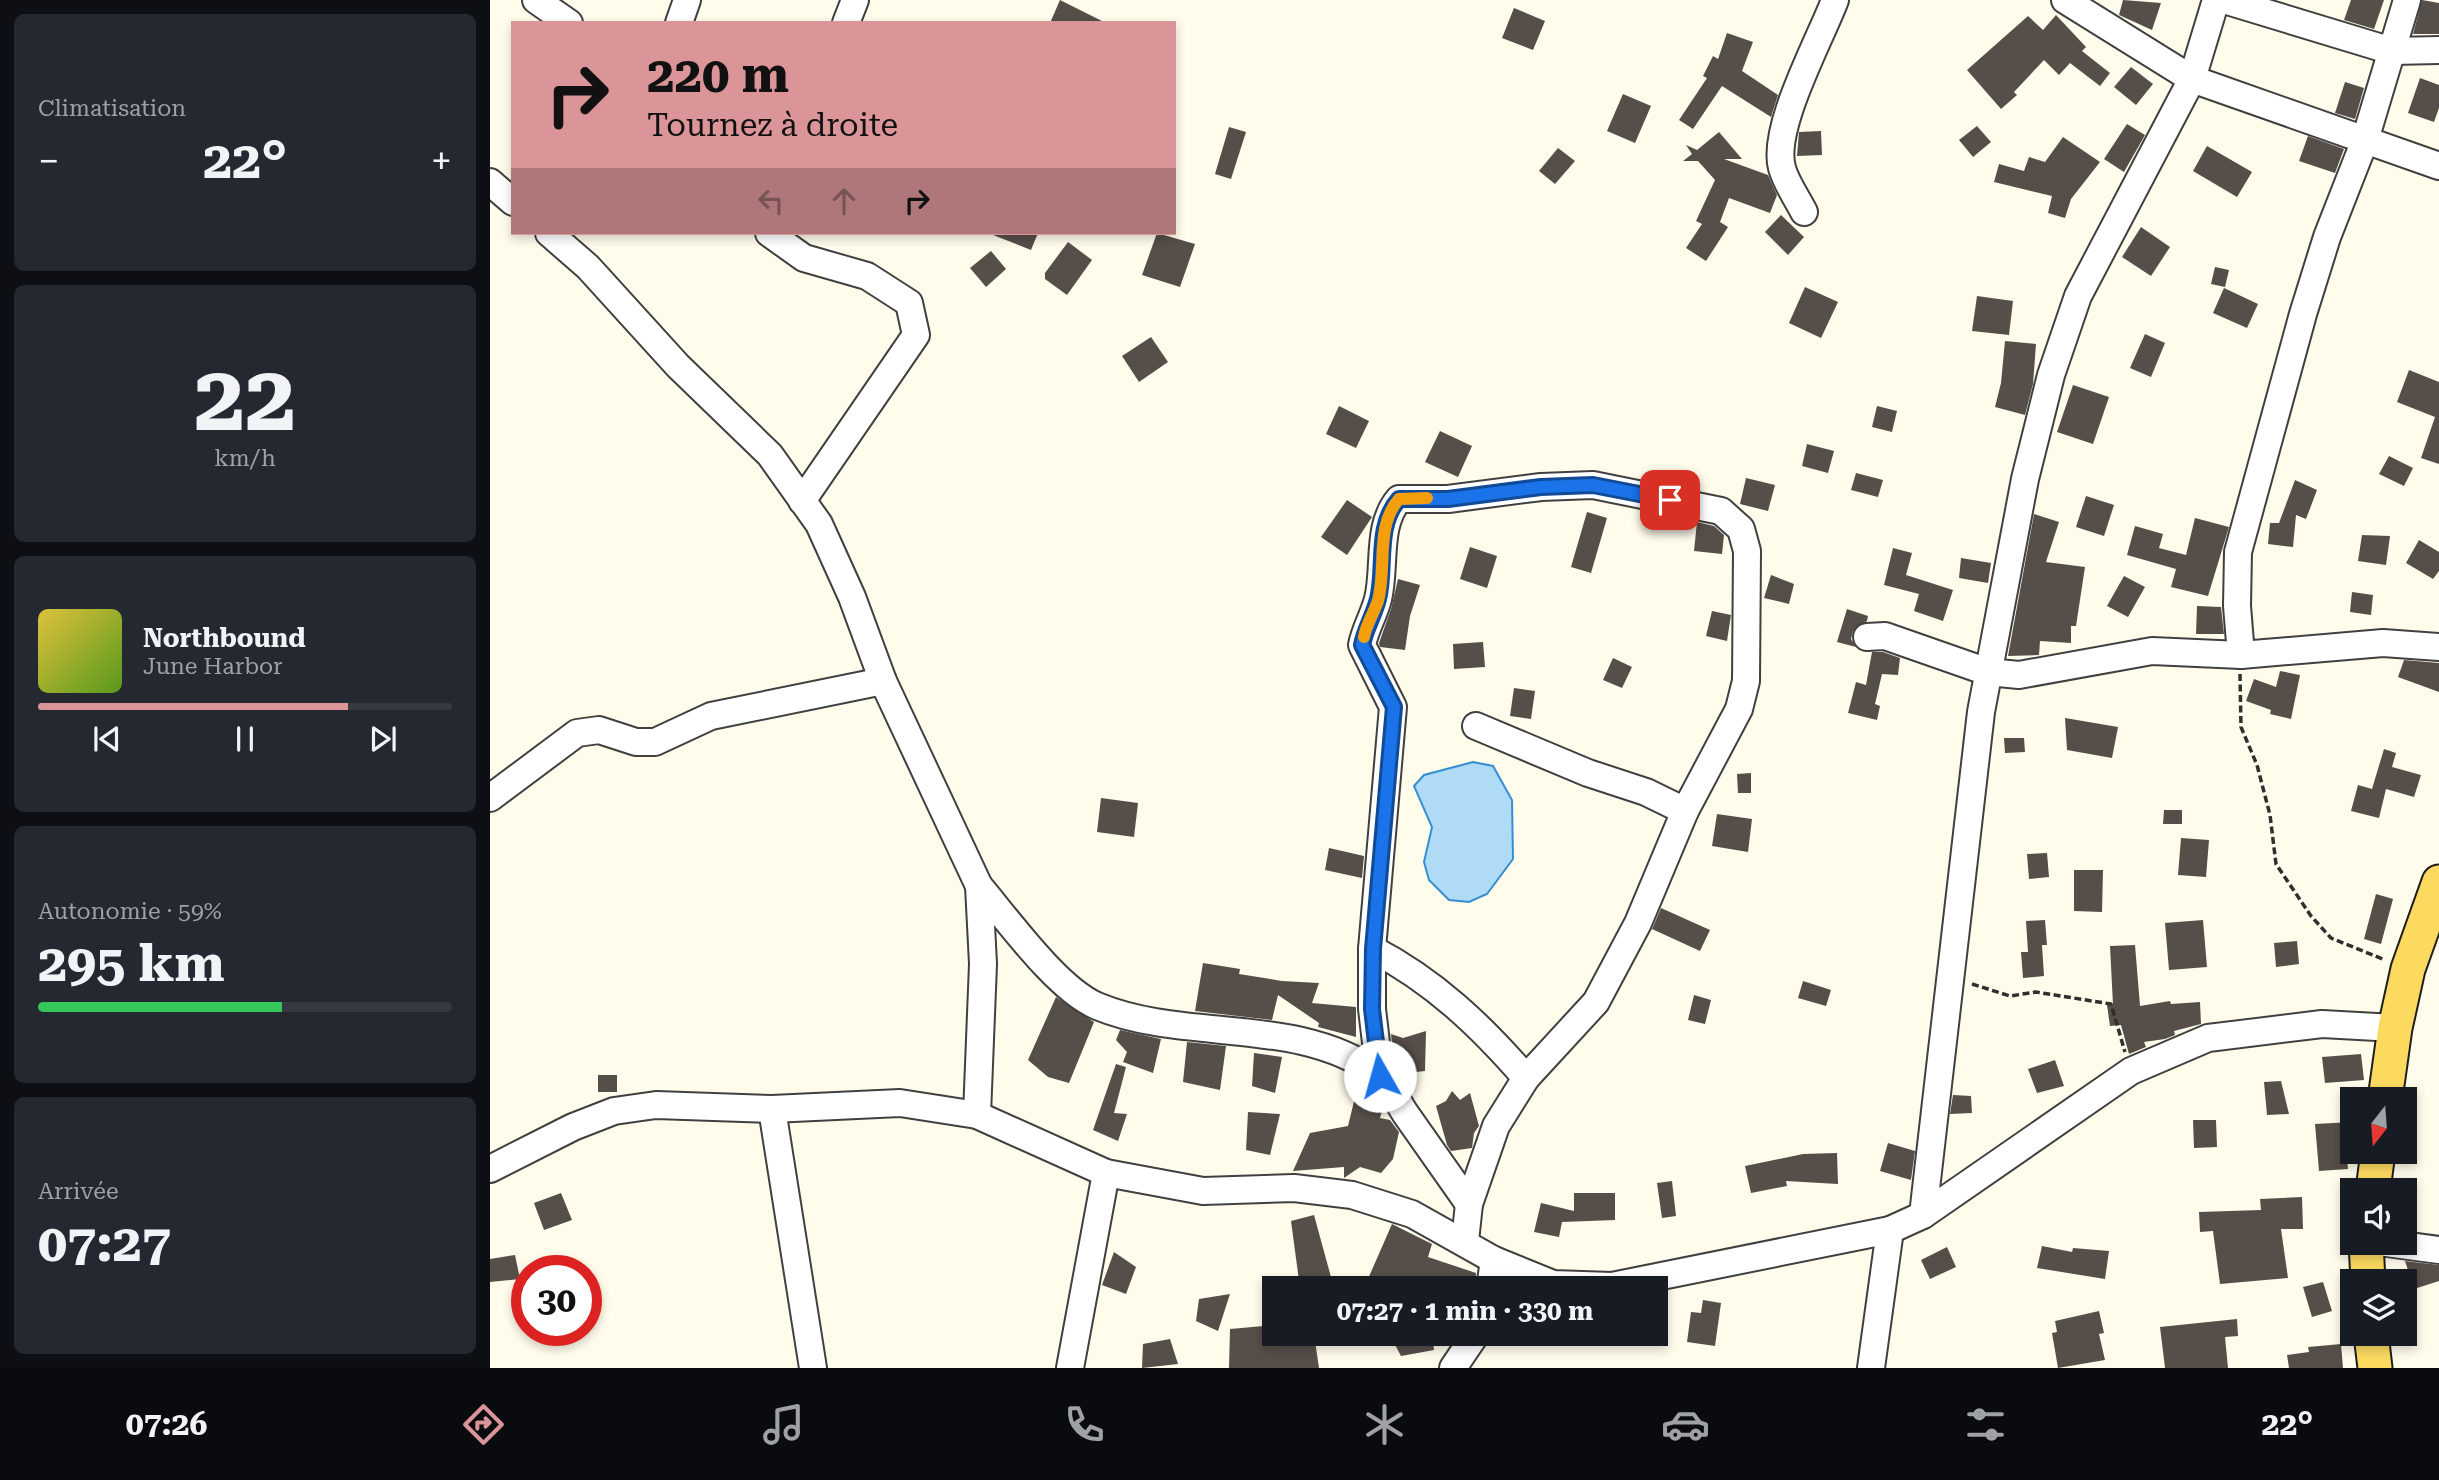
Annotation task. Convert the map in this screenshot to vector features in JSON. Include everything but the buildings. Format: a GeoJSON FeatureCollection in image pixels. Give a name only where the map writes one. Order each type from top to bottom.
{"type":"FeatureCollection","features":[{"type":"Feature","properties":{"kind":"main road"},"geometry":{"type":"LineString","coordinates":[[2387,1087],[2395,1028],[2408,969],[2432,920],[2439,881]]}},
{"type":"Feature","properties":{"kind":"main road"},"geometry":{"type":"LineString","coordinates":[[2372,1346],[2375,1368]]}},
{"type":"Feature","properties":{"kind":"street"},"geometry":{"type":"LineString","coordinates":[[536,0],[566,21]]}},
{"type":"Feature","properties":{"kind":"street"},"geometry":{"type":"LineString","coordinates":[[680,21],[687,0]]}},
{"type":"Feature","properties":{"kind":"street"},"geometry":{"type":"LineString","coordinates":[[847,21],[855,0]]}},
{"type":"Feature","properties":{"kind":"street"},"geometry":{"type":"LineString","coordinates":[[1804,212],[1782,167],[1782,137],[1799,84],[1835,0]]}},
{"type":"Feature","properties":{"kind":"street"},"geometry":{"type":"LineString","coordinates":[[2065,0],[2192,79],[2439,166]]}},
{"type":"Feature","properties":{"kind":"street"},"geometry":{"type":"LineString","coordinates":[[1923,1215],[1981,712],[2025,479],[2056,362],[2078,296],[2192,79],[2216,0]]}},
{"type":"Feature","properties":{"kind":"street"},"geometry":{"type":"LineString","coordinates":[[2224,0],[2392,51],[2439,50]]}},
{"type":"Feature","properties":{"kind":"street"},"geometry":{"type":"LineString","coordinates":[[2241,655],[2237,606],[2238,552],[2303,314],[2327,237],[2365,140],[2407,0]]}},
{"type":"Feature","properties":{"kind":"street"},"geometry":{"type":"LineString","coordinates":[[490,182],[511,200]]}},
{"type":"Feature","properties":{"kind":"street"},"geometry":{"type":"LineString","coordinates":[[551,235],[588,267],[678,366],[769,455],[819,524],[883,681],[979,886],[1063,982],[1096,1006],[1145,1019],[1256,1033],[1327,1048],[1354,1059],[1380,1076],[1469,1204]]}},
{"type":"Feature","properties":{"kind":"street"},"geometry":{"type":"LineString","coordinates":[[772,235],[804,258],[867,276],[909,303],[916,335],[802,501]]}},
{"type":"Feature","properties":{"kind":"street"},"geometry":{"type":"LineString","coordinates":[[1380,1076],[1372,1009],[1373,949],[1394,707],[1362,645],[1378,600],[1380,554],[1393,506],[1399,499],[1448,499],[1541,487],[1593,485],[1721,511],[1741,528],[1747,551],[1746,681],[1740,709],[1685,811],[1638,923],[1596,1002],[1526,1078],[1496,1126],[1469,1204],[1465,1241]]}},
{"type":"Feature","properties":{"kind":"street"},"geometry":{"type":"LineString","coordinates":[[1867,637],[1893,638],[1988,672],[2044,673],[2152,651],[2241,655],[2383,643],[2439,647]]}},
{"type":"Feature","properties":{"kind":"street"},"geometry":{"type":"LineString","coordinates":[[490,798],[577,733],[599,730],[636,742],[655,742],[711,716],[883,681]]}},
{"type":"Feature","properties":{"kind":"street"},"geometry":{"type":"LineString","coordinates":[[1476,726],[1588,773],[1647,792],[1685,811]]}},
{"type":"Feature","properties":{"kind":"street"},"geometry":{"type":"LineString","coordinates":[[977,1115],[983,964],[979,886]]}},
{"type":"Feature","properties":{"kind":"street"},"geometry":{"type":"LineString","coordinates":[[1373,949],[1432,984],[1498,1046],[1526,1078]]}},
{"type":"Feature","properties":{"kind":"street"},"geometry":{"type":"LineString","coordinates":[[1662,1276],[1890,1230],[1923,1215],[2131,1071],[2208,1038],[2322,1024],[2395,1028]]}},
{"type":"Feature","properties":{"kind":"street"},"geometry":{"type":"LineString","coordinates":[[490,1169],[573,1127],[614,1111],[656,1105],[772,1109],[900,1103],[977,1115],[1106,1173],[1203,1191],[1294,1188],[1352,1195],[1412,1214],[1528,1276]]}},
{"type":"Feature","properties":{"kind":"street"},"geometry":{"type":"LineString","coordinates":[[772,1109],[813,1368]]}},
{"type":"Feature","properties":{"kind":"street"},"geometry":{"type":"LineString","coordinates":[[1070,1368],[1106,1173]]}},
{"type":"Feature","properties":{"kind":"street"},"geometry":{"type":"LineString","coordinates":[[1871,1368],[1890,1230]]}},
{"type":"Feature","properties":{"kind":"street"},"geometry":{"type":"LineString","coordinates":[[2417,1247],[2439,1250]]}},
{"type":"Feature","properties":{"kind":"street"},"geometry":{"type":"LineString","coordinates":[[1492,1276],[1494,1260]]}},
{"type":"Feature","properties":{"kind":"street"},"geometry":{"type":"LineString","coordinates":[[1453,1368],[1468,1346]]}},
{"type":"Feature","properties":{"kind":"path"},"geometry":{"type":"LineString","coordinates":[[2241,655],[2241,727],[2257,765],[2270,815],[2276,864],[2311,916],[2332,938],[2408,969]]}},
{"type":"Feature","properties":{"kind":"path"},"geometry":{"type":"LineString","coordinates":[[1950,977],[2010,996],[2036,992],[2110,1004],[2131,1071]]}},
{"type":"Feature","properties":{"kind":"water"},"geometry":{"type":"Polygon","coordinates":[[[1473,762],[1493,766],[1512,800],[1513,859],[1487,894],[1469,902],[1449,900],[1429,880],[1424,862],[1432,827],[1414,786],[1424,775],[1473,762]]]}},
{"type":"Feature","properties":{"kind":"slow traffic"},"geometry":{"type":"LineString","coordinates":[[1364,637],[1378,600],[1380,554],[1393,506],[1399,499],[1427,498]]}},
{"type":"Feature","properties":{"kind":"route"},"geometry":{"type":"LineString","coordinates":[[1380,1076],[1372,1009],[1373,949],[1394,707],[1362,645],[1378,600],[1380,554],[1393,506],[1399,499],[1448,499],[1541,487],[1593,485],[1670,500]]}}]}
